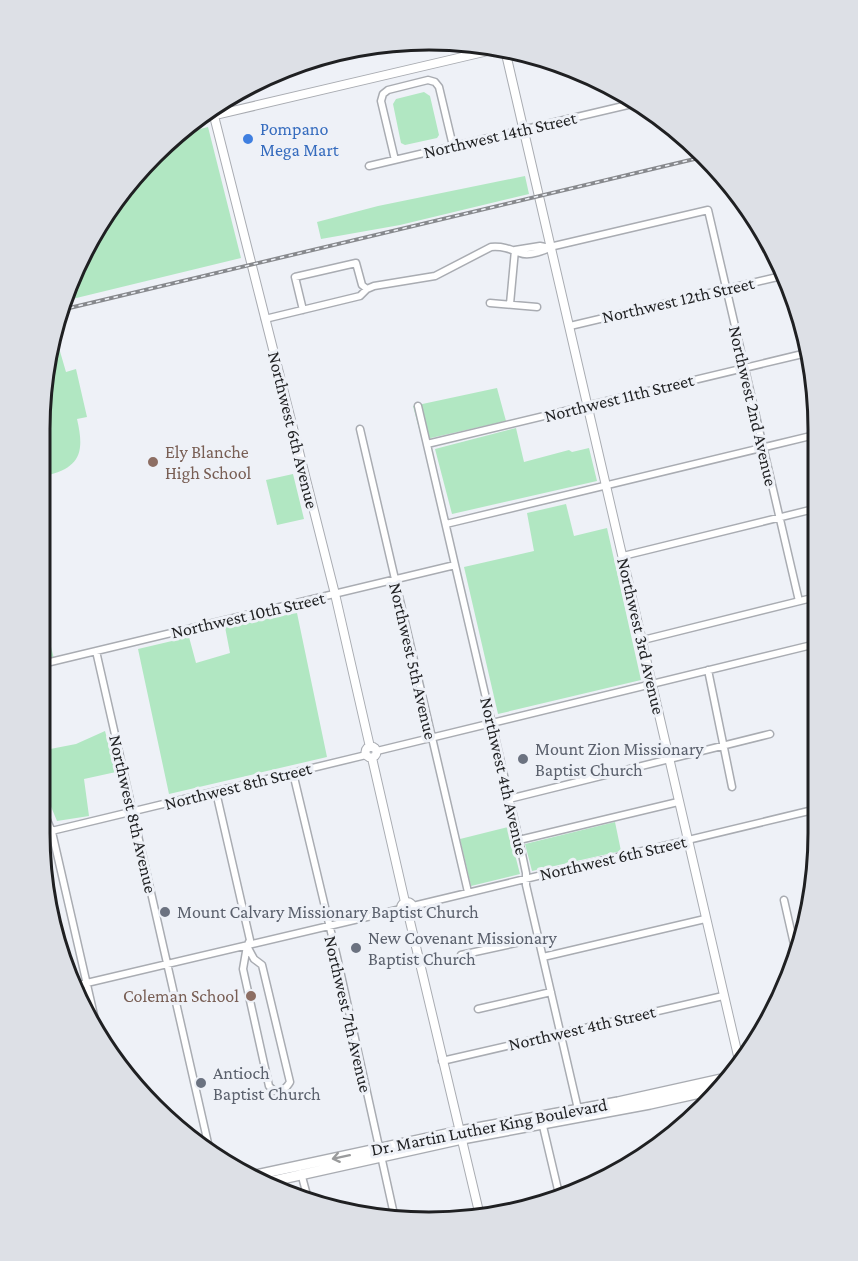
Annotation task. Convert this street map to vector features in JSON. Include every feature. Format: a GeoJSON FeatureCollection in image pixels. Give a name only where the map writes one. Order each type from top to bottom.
{"type":"FeatureCollection","features":[{"type":"Feature","properties":{"kind":"main road","name":"Dr. Martin Luther King Boulevard"},"geometry":{"type":"LineString","coordinates":[[266,1174],[300,1171],[461,1135],[694,1090],[713,1083]]}},
{"type":"Feature","properties":{"kind":"main road","name":"Dr. Martin Luther King Boulevard"},"geometry":{"type":"LineString","coordinates":[[542,1120],[578,1109],[707,1089]]}},
{"type":"Feature","properties":{"kind":"main road","name":"Dr. Martin Luther King Boulevard"},"geometry":{"type":"LineString","coordinates":[[276,1179],[300,1171]]}},
{"type":"Feature","properties":{"kind":"street"},"geometry":{"type":"LineString","coordinates":[[217,113],[468,52]]}},
{"type":"Feature","properties":{"kind":"street","name":"Northwest 3rd Avenue"},"geometry":{"type":"LineString","coordinates":[[507,58],[737,1053]]}},
{"type":"Feature","properties":{"kind":"street"},"geometry":{"type":"LineString","coordinates":[[395,160],[381,101],[382,94],[388,90],[428,80],[435,82],[439,87],[453,146]]}},
{"type":"Feature","properties":{"kind":"street","name":"Northwest 14th Street"},"geometry":{"type":"LineString","coordinates":[[369,166],[628,106]]}},
{"type":"Feature","properties":{"kind":"street","name":"Northwest 6th Avenue"},"geometry":{"type":"LineString","coordinates":[[212,118],[335,594],[442,1061],[478,1208]]}},
{"type":"Feature","properties":{"kind":"street","name":"Northwest 2nd Avenue"},"geometry":{"type":"LineString","coordinates":[[550,248],[708,210],[799,601]]}},
{"type":"Feature","properties":{"kind":"street"},"geometry":{"type":"LineString","coordinates":[[265,319],[360,296],[367,289],[435,276],[491,247],[498,246],[515,250],[521,254],[550,248]]}},
{"type":"Feature","properties":{"kind":"street"},"geometry":{"type":"LineString","coordinates":[[510,304],[515,250]]}},
{"type":"Feature","properties":{"kind":"street"},"geometry":{"type":"LineString","coordinates":[[303,310],[295,277],[356,262],[362,285],[367,289]]}},
{"type":"Feature","properties":{"kind":"street","name":"Northwest 12th Street"},"geometry":{"type":"LineString","coordinates":[[570,326],[777,277]]}},
{"type":"Feature","properties":{"kind":"street"},"geometry":{"type":"LineString","coordinates":[[490,303],[537,307]]}},
{"type":"Feature","properties":{"kind":"street","name":"Northwest 11th Street"},"geometry":{"type":"LineString","coordinates":[[427,444],[801,354]]}},
{"type":"Feature","properties":{"kind":"street","name":"Northwest 4th Avenue"},"geometry":{"type":"LineString","coordinates":[[418,406],[519,840],[527,879],[526,885],[578,1109]]}},
{"type":"Feature","properties":{"kind":"street","name":"Northwest 5th Avenue"},"geometry":{"type":"LineString","coordinates":[[360,429],[468,892]]}},
{"type":"Feature","properties":{"kind":"street"},"geometry":{"type":"LineString","coordinates":[[446,524],[808,437]]}},
{"type":"Feature","properties":{"kind":"street"},"geometry":{"type":"LineString","coordinates":[[623,556],[808,510]]}},
{"type":"Feature","properties":{"kind":"street","name":"Northwest 10th Street"},"geometry":{"type":"LineString","coordinates":[[50,662],[454,565]]}},
{"type":"Feature","properties":{"kind":"street"},"geometry":{"type":"LineString","coordinates":[[643,640],[808,599]]}},
{"type":"Feature","properties":{"kind":"street","name":"Northwest 8th Street"},"geometry":{"type":"LineString","coordinates":[[52,831],[808,646]]}},
{"type":"Feature","properties":{"kind":"street","name":"Northwest 8th Avenue"},"geometry":{"type":"LineString","coordinates":[[96,651],[207,1140]]}},
{"type":"Feature","properties":{"kind":"street"},"geometry":{"type":"LineString","coordinates":[[708,670],[732,787]]}},
{"type":"Feature","properties":{"kind":"street"},"geometry":{"type":"LineString","coordinates":[[509,799],[770,734]]}},
{"type":"Feature","properties":{"kind":"street","name":"Northwest 7th Avenue"},"geometry":{"type":"LineString","coordinates":[[293,773],[337,957],[393,1210]]}},
{"type":"Feature","properties":{"kind":"street"},"geometry":{"type":"LineString","coordinates":[[216,792],[250,940],[247,946],[243,969],[269,1086],[274,1091],[281,1091],[290,1082],[262,965],[254,959],[247,946]]}},
{"type":"Feature","properties":{"kind":"street"},"geometry":{"type":"LineString","coordinates":[[519,840],[678,802]]}},
{"type":"Feature","properties":{"kind":"street","name":"Northwest 6th Street"},"geometry":{"type":"LineString","coordinates":[[82,985],[808,811]]}},
{"type":"Feature","properties":{"kind":"street"},"geometry":{"type":"LineString","coordinates":[[50,826],[91,1004]]}},
{"type":"Feature","properties":{"kind":"street"},"geometry":{"type":"LineString","coordinates":[[784,900],[793,939]]}},
{"type":"Feature","properties":{"kind":"street"},"geometry":{"type":"LineString","coordinates":[[543,957],[705,919]]}},
{"type":"Feature","properties":{"kind":"street"},"geometry":{"type":"LineString","coordinates":[[461,955],[538,938]]}},
{"type":"Feature","properties":{"kind":"street"},"geometry":{"type":"LineString","coordinates":[[478,1009],[552,992]]}},
{"type":"Feature","properties":{"kind":"street","name":"Northwest 4th Street"},"geometry":{"type":"LineString","coordinates":[[442,1061],[723,996]]}},
{"type":"Feature","properties":{"kind":"street"},"geometry":{"type":"LineString","coordinates":[[542,1120],[558,1189]]}},
{"type":"Feature","properties":{"kind":"street"},"geometry":{"type":"LineString","coordinates":[[300,1171],[306,1191]]}},
{"type":"Feature","properties":{"kind":"green space"},"geometry":{"type":"Polygon","coordinates":[[[424,92],[430,96],[439,135],[437,138],[405,145],[401,143],[393,104],[396,99],[424,92]]]}},
{"type":"Feature","properties":{"kind":"green space"},"geometry":{"type":"Polygon","coordinates":[[[208,127],[241,258],[73,299],[89,261],[113,218],[144,179],[195,130],[208,127]]]}},
{"type":"Feature","properties":{"kind":"green space"},"geometry":{"type":"Polygon","coordinates":[[[525,176],[529,194],[400,225],[321,239],[317,222],[378,206],[525,176]]]}},
{"type":"Feature","properties":{"kind":"green space"},"geometry":{"type":"Polygon","coordinates":[[[59,348],[66,372],[76,369],[87,417],[77,419],[80,450],[77,457],[66,469],[50,475],[50,404],[59,348]]]}},
{"type":"Feature","properties":{"kind":"green space"},"geometry":{"type":"Polygon","coordinates":[[[497,388],[506,421],[422,440],[413,406],[497,388]]]}},
{"type":"Feature","properties":{"kind":"green space"},"geometry":{"type":"Polygon","coordinates":[[[516,428],[524,462],[569,450],[572,452],[589,448],[597,481],[452,514],[435,449],[516,428]]]}},
{"type":"Feature","properties":{"kind":"green space"},"geometry":{"type":"Polygon","coordinates":[[[293,474],[304,519],[277,525],[266,480],[293,474]]]}},
{"type":"Feature","properties":{"kind":"green space"},"geometry":{"type":"Polygon","coordinates":[[[566,504],[574,536],[607,528],[641,680],[498,714],[464,567],[534,551],[527,513],[566,504]]]}},
{"type":"Feature","properties":{"kind":"green space"},"geometry":{"type":"Polygon","coordinates":[[[297,613],[327,757],[169,794],[138,649],[189,637],[196,663],[230,653],[225,627],[297,613]]]}},
{"type":"Feature","properties":{"kind":"green space"},"geometry":{"type":"Polygon","coordinates":[[[50,643],[54,659],[50,660],[50,643]]]}},
{"type":"Feature","properties":{"kind":"green space"},"geometry":{"type":"Polygon","coordinates":[[[105,731],[116,772],[84,779],[89,816],[57,821],[50,804],[50,749],[76,744],[105,731]]]}},
{"type":"Feature","properties":{"kind":"green space"},"geometry":{"type":"Polygon","coordinates":[[[615,822],[621,851],[532,871],[525,844],[615,822]]]}},
{"type":"Feature","properties":{"kind":"green space"},"geometry":{"type":"Polygon","coordinates":[[[508,827],[520,874],[471,886],[460,839],[508,827]]]}},
{"type":"Feature","properties":{"kind":"railway"},"geometry":{"type":"LineString","coordinates":[[70,308],[695,159]]}},
{"type":"Feature","properties":{"kind":"place","name":"Pompano Mega Mart"},"geometry":{"type":"Point","coordinates":[248,139]}},
{"type":"Feature","properties":{"kind":"place","name":"Ely Blanche High School"},"geometry":{"type":"Point","coordinates":[153,462]}},
{"type":"Feature","properties":{"kind":"place","name":"Mount Zion Missionary Baptist Church"},"geometry":{"type":"Point","coordinates":[523,759]}},
{"type":"Feature","properties":{"kind":"place","name":"Mount Calvary Missionary Baptist Church"},"geometry":{"type":"Point","coordinates":[165,912]}},
{"type":"Feature","properties":{"kind":"place","name":"New Covenant Missionary Baptist Church"},"geometry":{"type":"Point","coordinates":[356,948]}},
{"type":"Feature","properties":{"kind":"place","name":"Coleman School"},"geometry":{"type":"Point","coordinates":[251,996]}},
{"type":"Feature","properties":{"kind":"place","name":"Antioch Baptist Church"},"geometry":{"type":"Point","coordinates":[201,1083]}}]}
